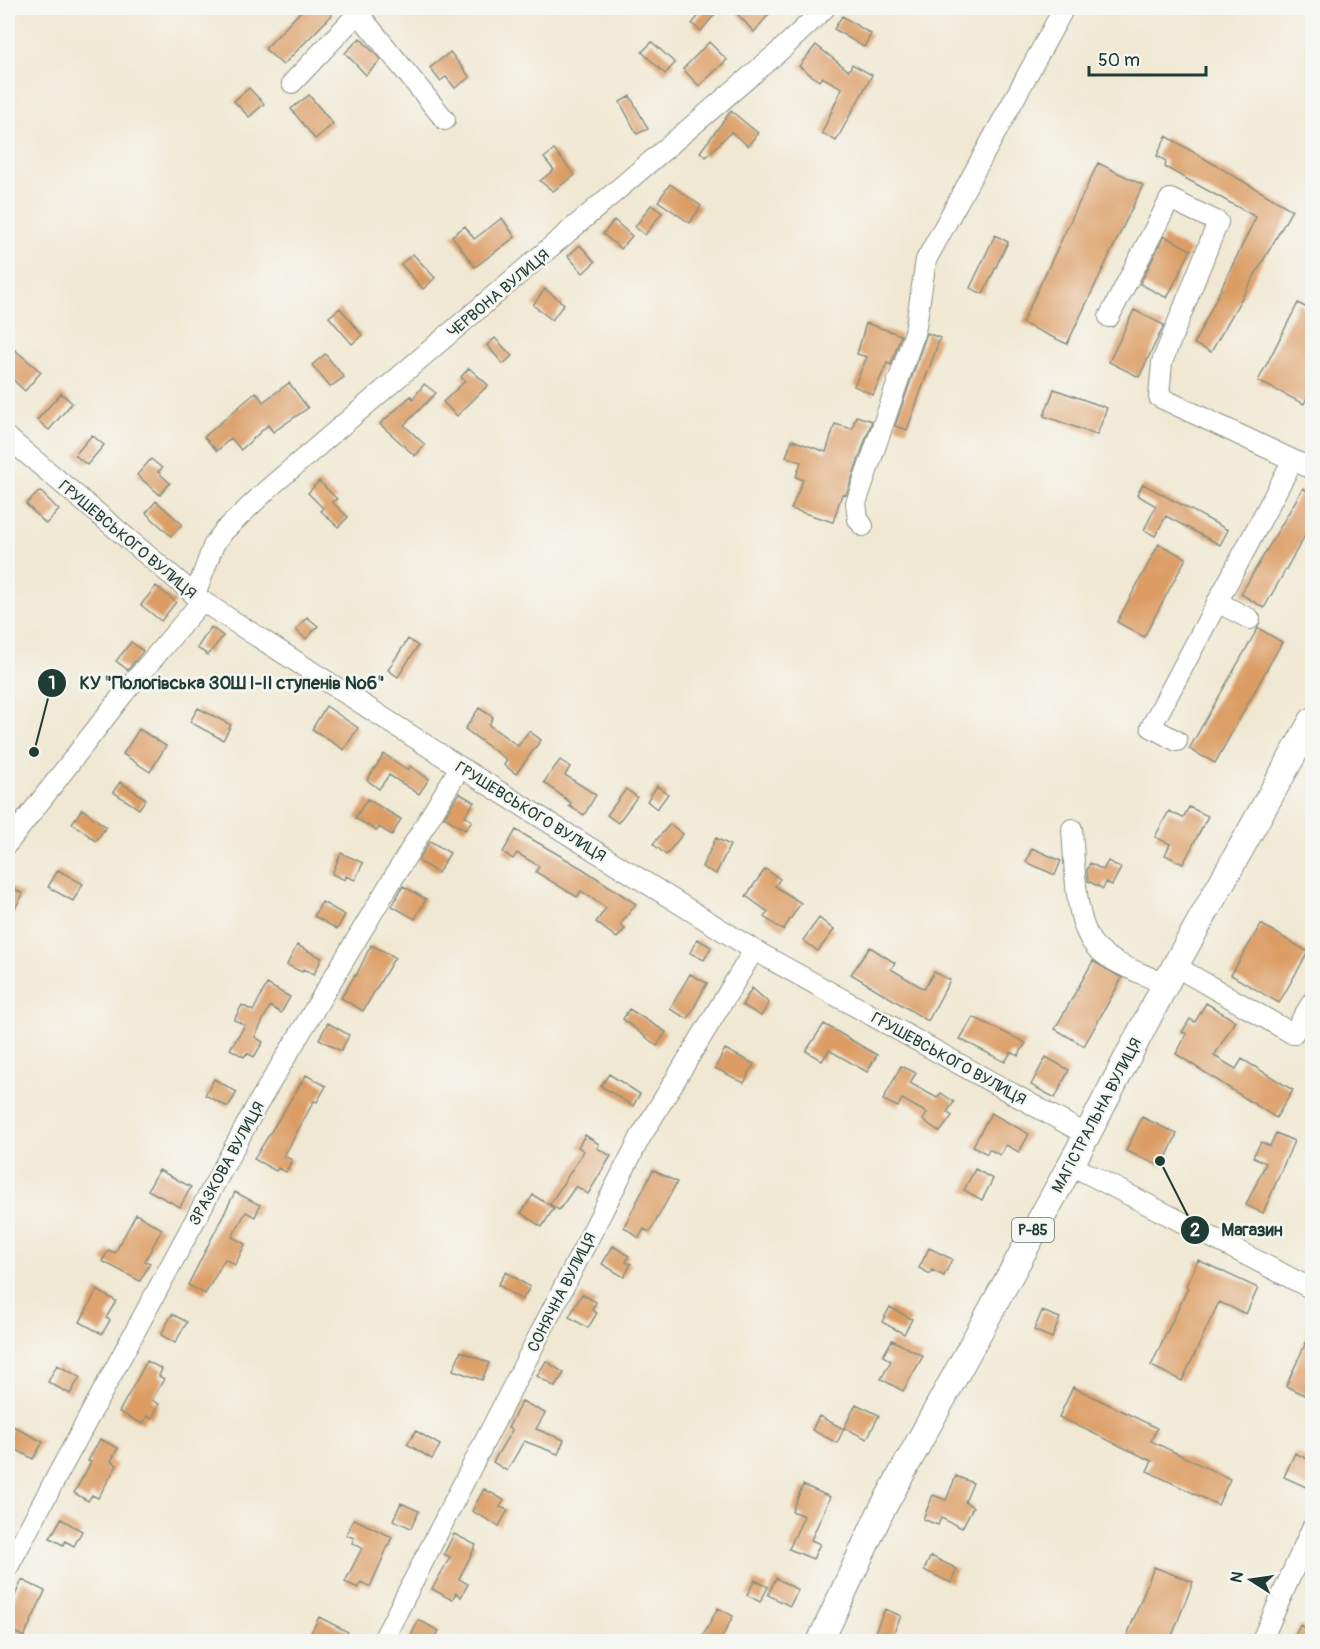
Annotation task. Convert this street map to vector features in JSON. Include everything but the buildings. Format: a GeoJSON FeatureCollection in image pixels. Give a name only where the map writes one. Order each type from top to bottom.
{"type":"FeatureCollection","features":[{"type":"Feature","properties":{"kind":"main road","name":"МАГІСТРАЛЬНА ВУЛИЦЯ"},"geometry":{"type":"LineString","coordinates":[[820,1641],[880,1513],[1087,1135],[1170,975],[1312,721]]}},
{"type":"Feature","properties":{"kind":"street","name":"ЧЕРВОНА ВУЛИЦЯ"},"geometry":{"type":"LineString","coordinates":[[8,843],[199,598],[208,555],[224,531],[269,488],[782,50],[825,8]]}},
{"type":"Feature","properties":{"kind":"street"},"geometry":{"type":"LineString","coordinates":[[863,526],[858,519],[856,503],[915,332],[926,260],[1064,8]]}},
{"type":"Feature","properties":{"kind":"street"},"geometry":{"type":"LineString","coordinates":[[292,83],[359,9],[445,120]]}},
{"type":"Feature","properties":{"kind":"street"},"geometry":{"type":"LineString","coordinates":[[1110,317],[1170,199],[1218,222],[1162,362],[1159,397],[1312,469]]}},
{"type":"Feature","properties":{"kind":"street","name":"ГРУШЕВСЬКОГО ВУЛИЦЯ"},"geometry":{"type":"LineString","coordinates":[[8,438],[199,598],[460,767],[754,950],[1087,1135]]}},
{"type":"Feature","properties":{"kind":"street"},"geometry":{"type":"LineString","coordinates":[[1177,741],[1150,727],[1293,460]]}},
{"type":"Feature","properties":{"kind":"street"},"geometry":{"type":"LineString","coordinates":[[1217,602],[1250,619]]}},
{"type":"Feature","properties":{"kind":"street","name":"ЗРАЗКОВА ВУЛИЦЯ"},"geometry":{"type":"LineString","coordinates":[[8,1567],[257,1105],[460,767]]}},
{"type":"Feature","properties":{"kind":"street"},"geometry":{"type":"LineString","coordinates":[[1072,829],[1081,920],[1089,941],[1101,952],[1170,975],[1293,1034],[1312,1002]]}},
{"type":"Feature","properties":{"kind":"street","name":"СОНЯЧНА ВУЛИЦЯ"},"geometry":{"type":"LineString","coordinates":[[382,1641],[640,1138],[754,950]]}},
{"type":"Feature","properties":{"kind":"street"},"geometry":{"type":"LineString","coordinates":[[1070,1164],[1312,1289]]}},
{"type":"Feature","properties":{"kind":"street"},"geometry":{"type":"LineString","coordinates":[[1261,1641],[1312,1528]]}},
{"type":"Feature","properties":{"kind":"place","name":"КУ \"Пологівська ЗОШ І-ІІ ступенів №6\""},"geometry":{"type":"Point","coordinates":[34,752]}},
{"type":"Feature","properties":{"kind":"place","name":"Магазин"},"geometry":{"type":"Point","coordinates":[1160,1161]}}]}
